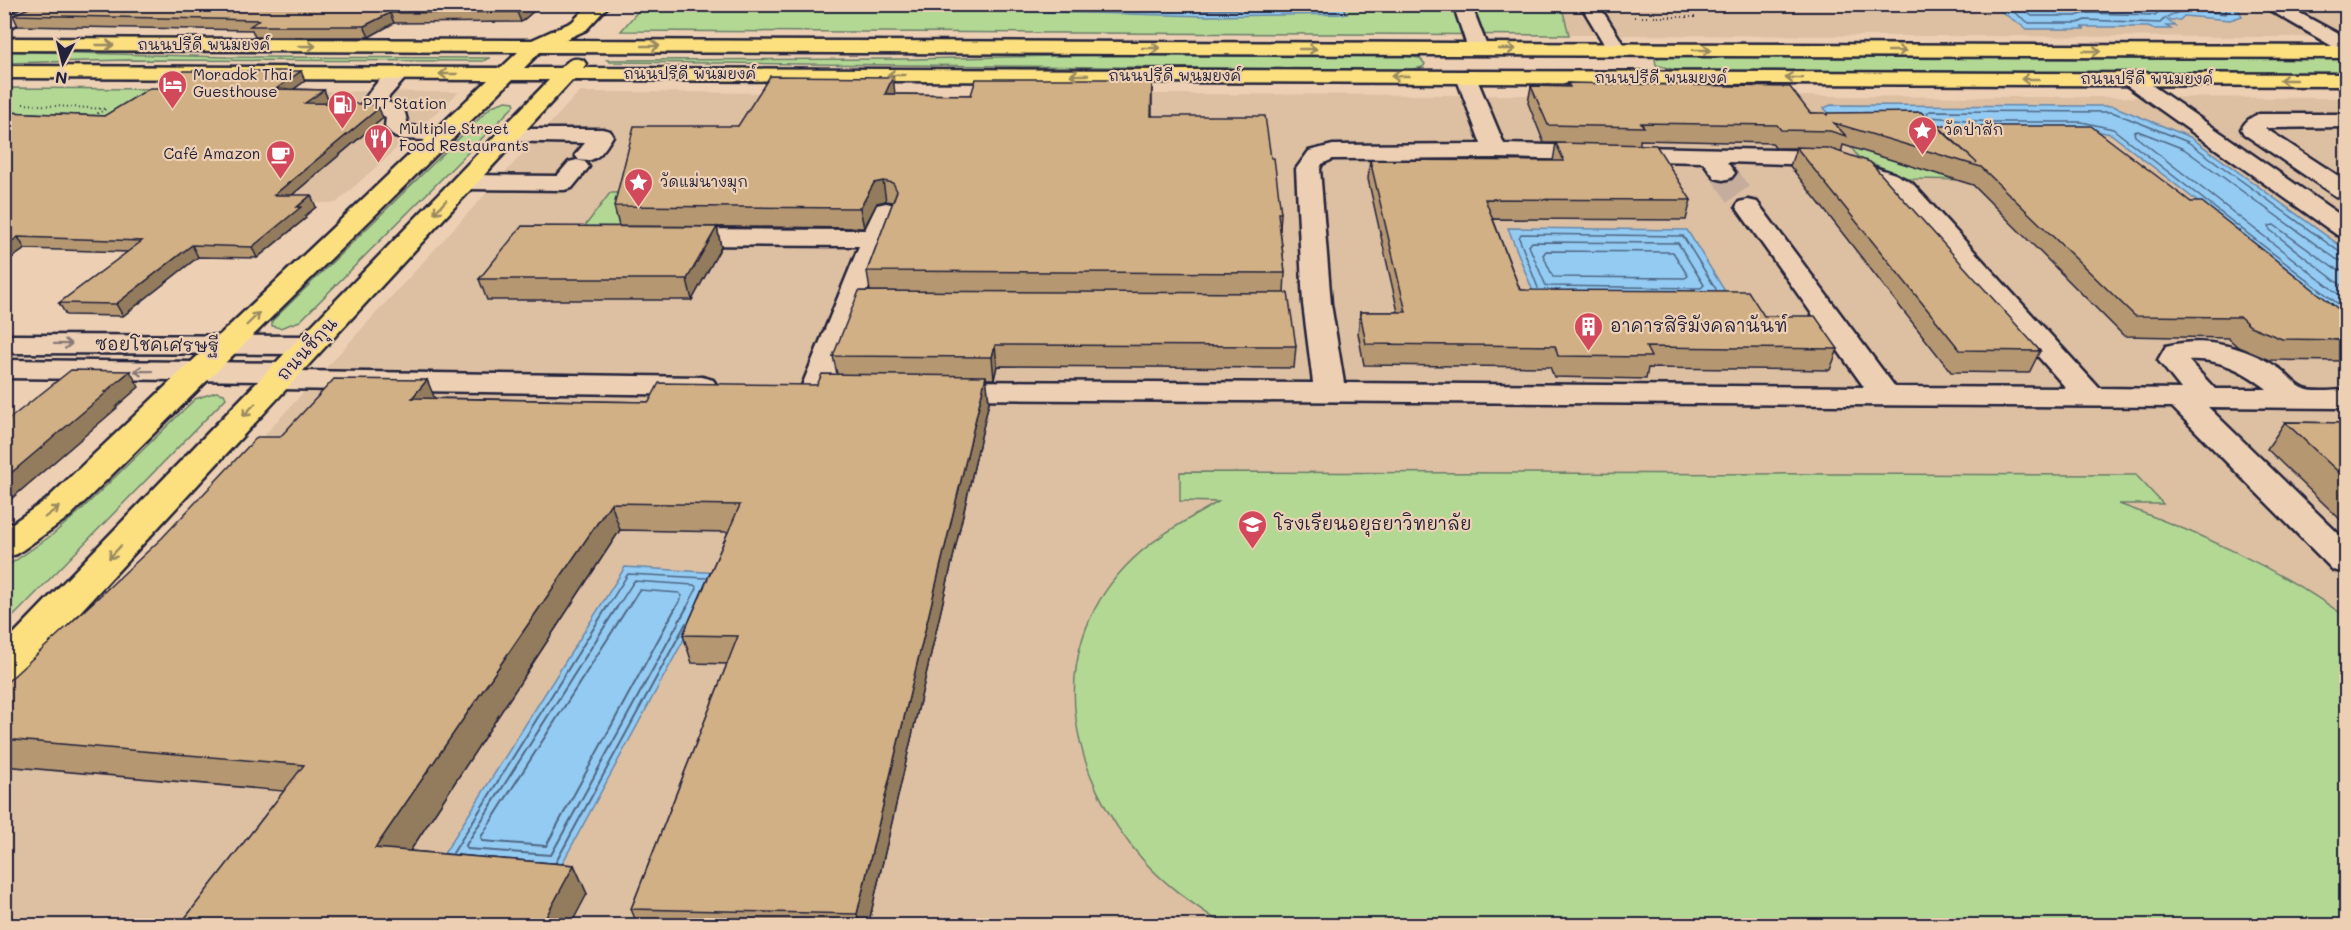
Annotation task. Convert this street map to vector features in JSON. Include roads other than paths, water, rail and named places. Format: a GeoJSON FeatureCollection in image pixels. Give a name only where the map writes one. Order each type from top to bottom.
{"type":"FeatureCollection","features":[{"type":"Feature","properties":{"kind":"main road"},"geometry":{"type":"LineString","coordinates":[[4,546],[58,508],[535,46],[579,26],[600,4]]}},
{"type":"Feature","properties":{"kind":"main road"},"geometry":{"type":"LineString","coordinates":[[579,26],[592,46]]}},
{"type":"Feature","properties":{"kind":"main road","name":"ถนนปรีดี พนมยงค์"},"geometry":{"type":"LineString","coordinates":[[4,45],[2346,52]]}},
{"type":"Feature","properties":{"kind":"main road","name":"ถนนชีกุน"},"geometry":{"type":"LineString","coordinates":[[4,669],[592,46]]}},
{"type":"Feature","properties":{"kind":"main road"},"geometry":{"type":"LineString","coordinates":[[1427,49],[1442,57],[1445,66],[1436,77]]}},
{"type":"Feature","properties":{"kind":"main road"},"geometry":{"type":"LineString","coordinates":[[1649,50],[1642,58],[1648,68],[1669,78]]}},
{"type":"Feature","properties":{"kind":"main road","name":"ถนนปรีดี พนมยงค์"},"geometry":{"type":"LineString","coordinates":[[4,72],[2346,80]]}},
{"type":"Feature","properties":{"kind":"street"},"geometry":{"type":"LineString","coordinates":[[4,24],[47,4]]}},
{"type":"Feature","properties":{"kind":"street"},"geometry":{"type":"LineString","coordinates":[[1462,4],[1478,49]]}},
{"type":"Feature","properties":{"kind":"street"},"geometry":{"type":"LineString","coordinates":[[2268,4],[2346,46]]}},
{"type":"Feature","properties":{"kind":"street"},"geometry":{"type":"LineString","coordinates":[[1593,11],[1617,50]]}},
{"type":"Feature","properties":{"kind":"street"},"geometry":{"type":"LineString","coordinates":[[2297,20],[2337,20]]}},
{"type":"Feature","properties":{"kind":"street"},"geometry":{"type":"LineString","coordinates":[[400,73],[385,86],[373,103],[397,114],[396,127],[403,132],[445,134]]}},
{"type":"Feature","properties":{"kind":"street"},"geometry":{"type":"LineString","coordinates":[[1466,77],[1495,151]]}},
{"type":"Feature","properties":{"kind":"street"},"geometry":{"type":"LineString","coordinates":[[2130,79],[2346,230]]}},
{"type":"Feature","properties":{"kind":"street"},"geometry":{"type":"LineString","coordinates":[[2346,120],[2259,121],[2252,129],[2346,192]]}},
{"type":"Feature","properties":{"kind":"street"},"geometry":{"type":"LineString","coordinates":[[464,182],[564,183],[602,136],[508,136]]}},
{"type":"Feature","properties":{"kind":"street"},"geometry":{"type":"LineString","coordinates":[[1330,393],[1305,304],[1308,169],[1311,160],[1317,154],[1333,152],[1495,151],[1716,164],[1824,158],[1887,179],[1903,188],[2091,398]]}},
{"type":"Feature","properties":{"kind":"street"},"geometry":{"type":"LineString","coordinates":[[2305,201],[2346,201]]}},
{"type":"Feature","properties":{"kind":"street"},"geometry":{"type":"LineString","coordinates":[[1748,207],[1887,397]]}},
{"type":"Feature","properties":{"kind":"street"},"geometry":{"type":"LineString","coordinates":[[816,388],[862,302],[875,238],[885,210]]}},
{"type":"Feature","properties":{"kind":"street"},"geometry":{"type":"LineString","coordinates":[[650,237],[875,238]]}},
{"type":"Feature","properties":{"kind":"street","name":"ซอยโชคเศรษฐี"},"geometry":{"type":"LineString","coordinates":[[4,344],[310,345]]}},
{"type":"Feature","properties":{"kind":"street"},"geometry":{"type":"LineString","coordinates":[[2298,399],[2271,375],[2238,357],[2214,351],[2176,352],[2173,360],[2185,376],[2193,398],[2346,561]]}},
{"type":"Feature","properties":{"kind":"street","name":"ซอยโชคเศรษฐี"},"geometry":{"type":"LineString","coordinates":[[4,369],[733,387]]}},
{"type":"Feature","properties":{"kind":"street"},"geometry":{"type":"LineString","coordinates":[[912,390],[2346,399]]}},
{"type":"Feature","properties":{"kind":"water"},"geometry":{"type":"Polygon","coordinates":[[[1342,4],[1347,14],[1208,16],[888,8],[874,5],[1342,4]]]}},
{"type":"Feature","properties":{"kind":"water"},"geometry":{"type":"Polygon","coordinates":[[[710,5],[811,5],[726,11],[710,5]]]}},
{"type":"Feature","properties":{"kind":"water"},"geometry":{"type":"Polygon","coordinates":[[[1991,5],[2227,5],[2238,9],[2242,16],[2230,20],[2184,16],[2180,20],[2167,20],[2175,26],[2166,26],[2171,29],[2081,27],[2085,29],[2027,29],[1991,5]]]}},
{"type":"Feature","properties":{"kind":"water"},"geometry":{"type":"Polygon","coordinates":[[[1831,105],[2113,106],[2190,137],[2346,250],[2346,318],[2111,134],[2082,128],[1991,128],[1835,120],[1824,108],[1831,105]]]}},
{"type":"Feature","properties":{"kind":"water"},"geometry":{"type":"Polygon","coordinates":[[[1508,228],[1687,230],[1731,301],[1536,299],[1508,228]]]}},
{"type":"Feature","properties":{"kind":"water"},"geometry":{"type":"Polygon","coordinates":[[[625,567],[720,573],[558,871],[440,860],[625,567]]]}},
{"type":"Feature","properties":{"kind":"tunnel"},"geometry":{"type":"LineString","coordinates":[[1723,173],[1748,207]]}},
{"type":"Feature","properties":{"kind":"place","name":"Moradok Thai Guesthouse"},"geometry":{"type":"Point","coordinates":[172,110]}},
{"type":"Feature","properties":{"kind":"place","name":"PTT Station"},"geometry":{"type":"Point","coordinates":[342,130]}},
{"type":"Feature","properties":{"kind":"place","name":"วัดป่าสัก"},"geometry":{"type":"Point","coordinates":[1923,156]}},
{"type":"Feature","properties":{"kind":"place","name":"Multiple Street Food Restaurants"},"geometry":{"type":"Point","coordinates":[378,164]}},
{"type":"Feature","properties":{"kind":"place","name":"Café Amazon"},"geometry":{"type":"Point","coordinates":[281,180]}},
{"type":"Feature","properties":{"kind":"place","name":"วัดแม่นางมุก"},"geometry":{"type":"Point","coordinates":[639,208]}},
{"type":"Feature","properties":{"kind":"place","name":"อาคารสิริมังคลานันท์"},"geometry":{"type":"Point","coordinates":[1589,352]}},
{"type":"Feature","properties":{"kind":"place","name":"โรงเรียนอยุธยาวิทยาลัย"},"geometry":{"type":"Point","coordinates":[1253,550]}}]}
